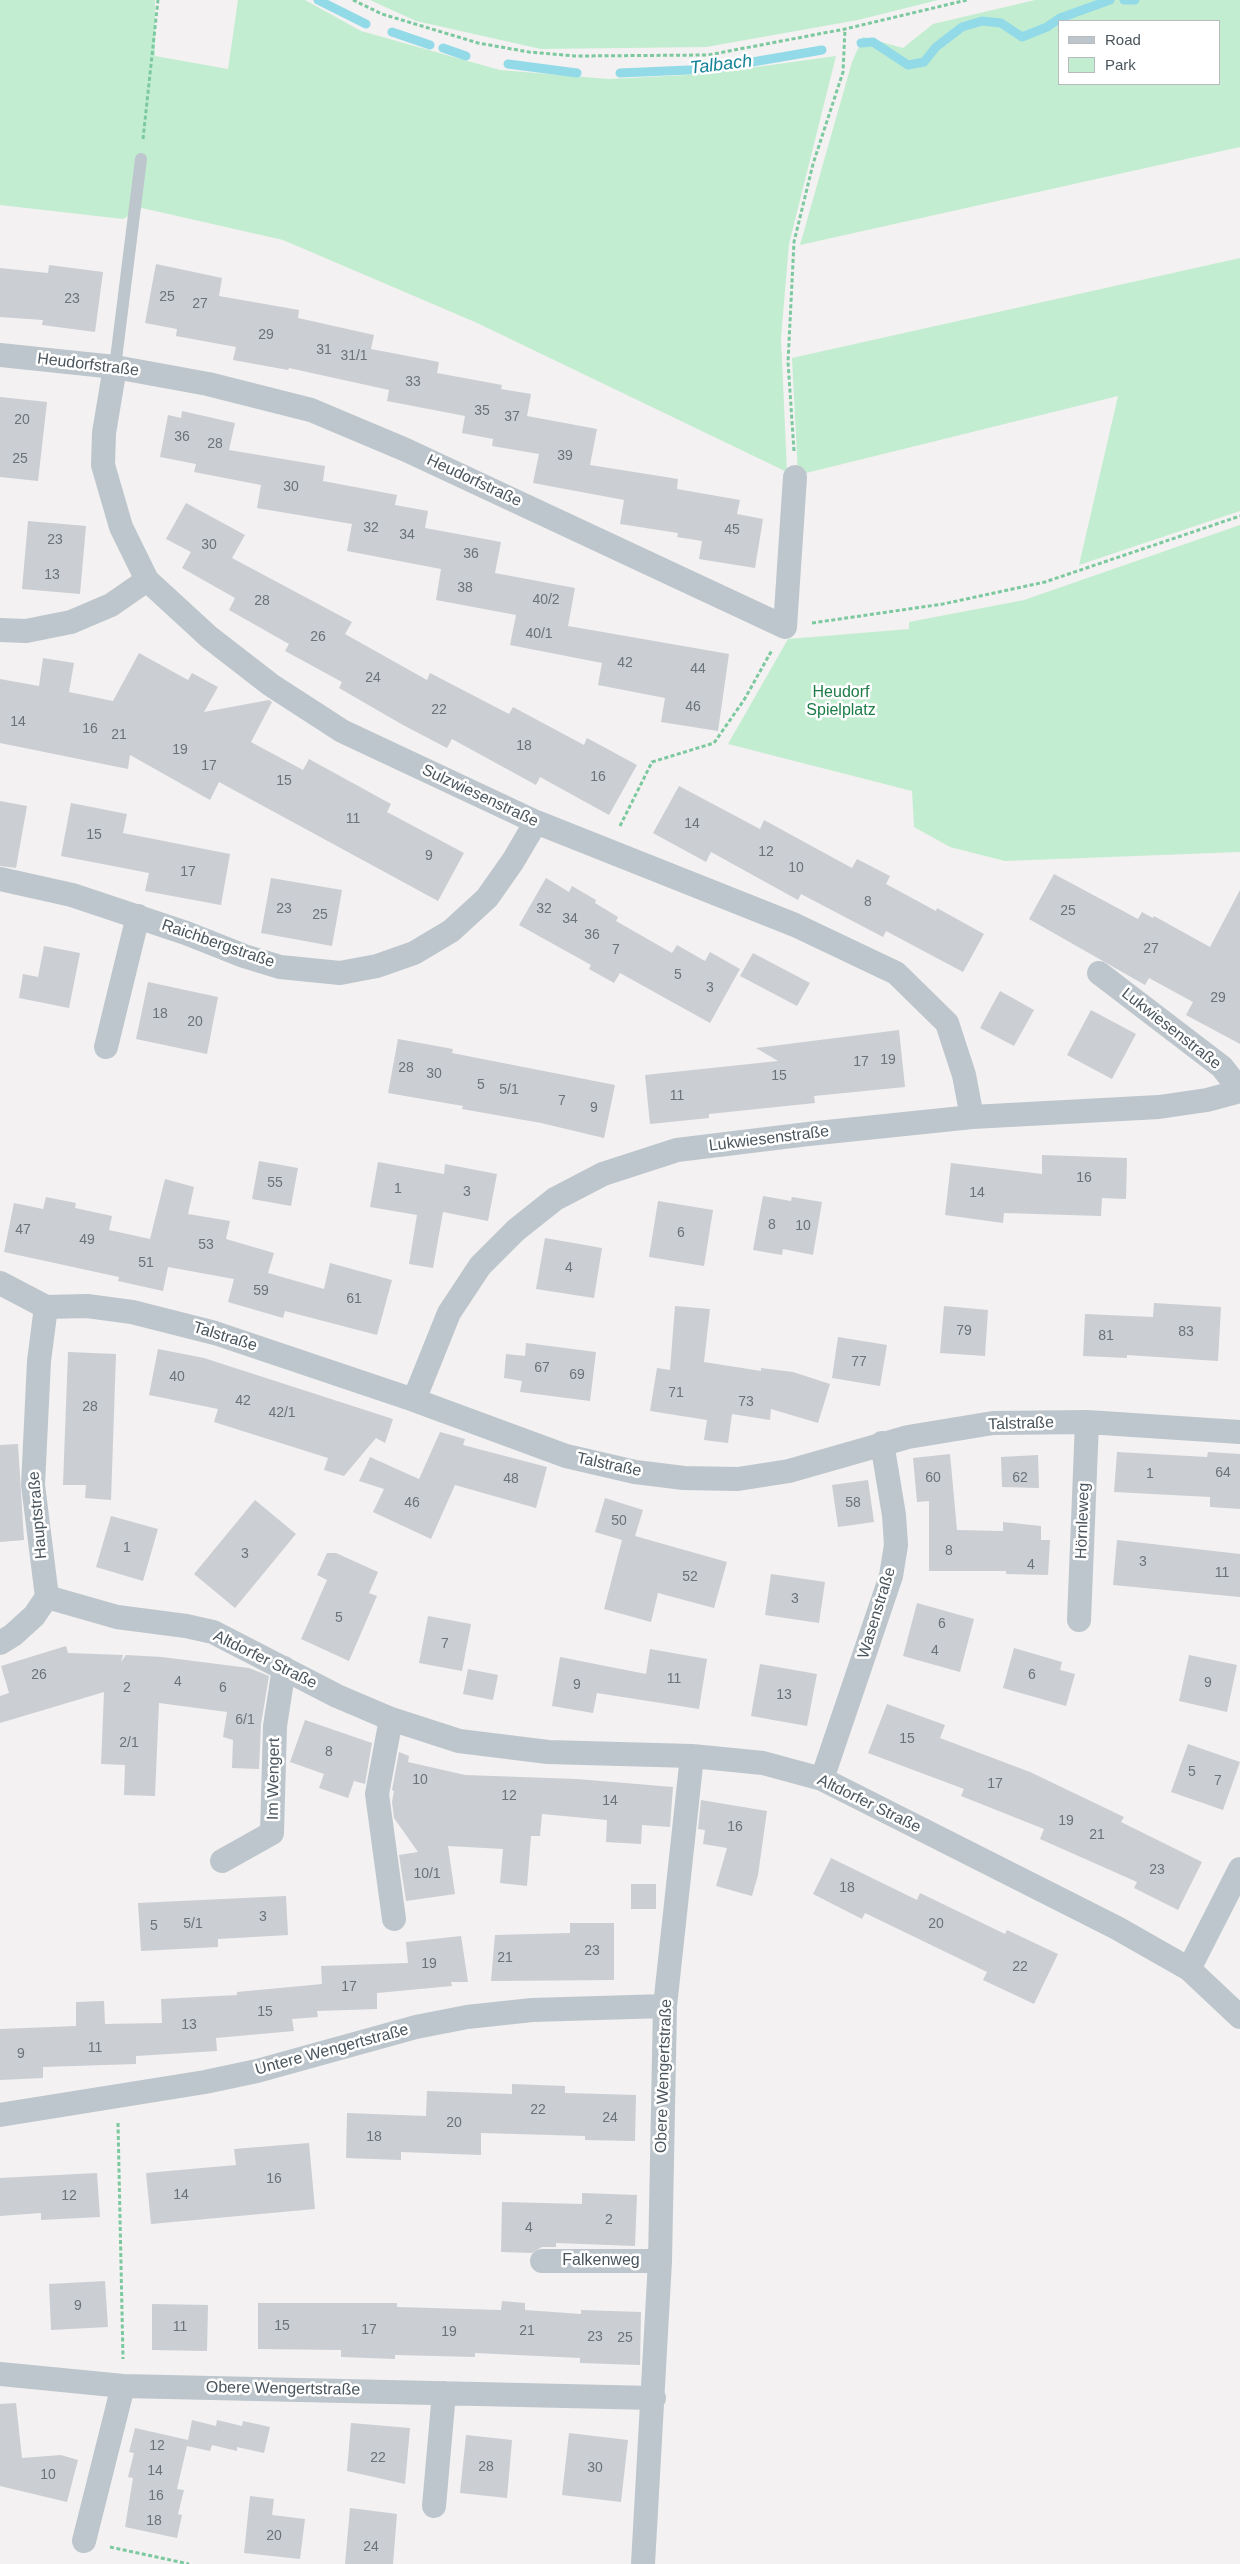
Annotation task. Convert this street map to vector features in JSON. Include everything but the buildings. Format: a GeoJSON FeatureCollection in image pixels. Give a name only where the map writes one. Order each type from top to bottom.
{"type":"FeatureCollection","features":[{"type":"Feature","properties":{"kind":"street","name":"Heudorfstraße"},"geometry":{"type":"LineString","coordinates":[[0,354],[115,367],[208,384],[311,410],[406,450],[785,627]]}},
{"type":"Feature","properties":{"kind":"street","name":"Sulzwiesenstraße"},"geometry":{"type":"LineString","coordinates":[[115,367],[104,433],[104,466],[121,527],[147,580],[208,637],[270,685],[342,732],[536,822],[795,925],[896,973],[947,1023],[964,1075],[972,1117]]}},
{"type":"Feature","properties":{"kind":"street"},"geometry":{"type":"LineString","coordinates":[[785,627],[796,477]]}},
{"type":"Feature","properties":{"kind":"street"},"geometry":{"type":"LineString","coordinates":[[0,630],[26,631],[71,622],[110,605],[147,580]]}},
{"type":"Feature","properties":{"kind":"street","name":"Raichbergstraße"},"geometry":{"type":"LineString","coordinates":[[0,879],[72,895],[138,916],[244,956],[280,967],[340,973],[377,966],[414,953],[444,935],[480,905],[513,862],[536,822]]}},
{"type":"Feature","properties":{"kind":"street"},"geometry":{"type":"LineString","coordinates":[[106,1047],[138,916]]}},
{"type":"Feature","properties":{"kind":"street","name":"Lukwiesenstraße"},"geometry":{"type":"LineString","coordinates":[[414,1400],[449,1313],[480,1266],[516,1230],[555,1200],[603,1174],[677,1150],[972,1117],[1159,1107],[1207,1100],[1240,1090],[1222,1067],[1099,973]]}},
{"type":"Feature","properties":{"kind":"street","name":"Talstraße"},"geometry":{"type":"LineString","coordinates":[[0,1283],[46,1307],[87,1306],[132,1312],[215,1333],[414,1400],[566,1456],[635,1472],[684,1478],[738,1479],[789,1471],[882,1443],[993,1423],[1087,1422],[1240,1432]]}},
{"type":"Feature","properties":{"kind":"street","name":"Hauptstraße"},"geometry":{"type":"LineString","coordinates":[[46,1307],[38,1361],[32,1485],[47,1598]]}},
{"type":"Feature","properties":{"kind":"street","name":"Hörnleweg"},"geometry":{"type":"LineString","coordinates":[[1078,1620],[1087,1422]]}},
{"type":"Feature","properties":{"kind":"street","name":"Wasenstraße"},"geometry":{"type":"LineString","coordinates":[[822,1779],[891,1576],[896,1544],[894,1515],[882,1443]]}},
{"type":"Feature","properties":{"kind":"street"},"geometry":{"type":"LineString","coordinates":[[0,1643],[13,1636],[34,1616],[47,1598]]}},
{"type":"Feature","properties":{"kind":"street","name":"Altdorfer Straße"},"geometry":{"type":"LineString","coordinates":[[47,1598],[117,1617],[186,1626],[213,1632],[337,1696],[391,1719],[459,1741],[528,1749],[692,1756],[763,1763],[822,1779],[1117,1928],[1189,1969],[1240,2017]]}},
{"type":"Feature","properties":{"kind":"street","name":"Im Wengert"},"geometry":{"type":"LineString","coordinates":[[222,1861],[272,1833],[275,1726],[284,1668]]}},
{"type":"Feature","properties":{"kind":"street"},"geometry":{"type":"LineString","coordinates":[[391,1719],[377,1794],[394,1919]]}},
{"type":"Feature","properties":{"kind":"street","name":"Obere Wengertstraße"},"geometry":{"type":"LineString","coordinates":[[643,2564],[654,2398],[660,2261],[665,2006],[692,1756]]}},
{"type":"Feature","properties":{"kind":"street"},"geometry":{"type":"LineString","coordinates":[[1189,1969],[1240,1869]]}},
{"type":"Feature","properties":{"kind":"street","name":"Untere Wengertstraße"},"geometry":{"type":"LineString","coordinates":[[0,2115],[205,2082],[257,2071],[416,2027],[467,2017],[532,2010],[665,2006]]}},
{"type":"Feature","properties":{"kind":"street","name":"Falkenweg"},"geometry":{"type":"LineString","coordinates":[[542,2261],[660,2261]]}},
{"type":"Feature","properties":{"kind":"street","name":"Obere Wengertstraße"},"geometry":{"type":"LineString","coordinates":[[0,2374],[123,2386],[654,2398]]}},
{"type":"Feature","properties":{"kind":"street"},"geometry":{"type":"LineString","coordinates":[[84,2541],[123,2386]]}},
{"type":"Feature","properties":{"kind":"street"},"geometry":{"type":"LineString","coordinates":[[434,2506],[444,2393]]}},
{"type":"Feature","properties":{"kind":"lane"},"geometry":{"type":"LineString","coordinates":[[115,367],[141,159]]}},
{"type":"Feature","properties":{"kind":"path"},"geometry":{"type":"LineString","coordinates":[[141,159],[158,0]]}},
{"type":"Feature","properties":{"kind":"path"},"geometry":{"type":"LineString","coordinates":[[353,0],[382,14],[478,42],[529,52],[576,56],[708,55],[845,29],[967,0]]}},
{"type":"Feature","properties":{"kind":"path"},"geometry":{"type":"LineString","coordinates":[[796,477],[788,362],[794,242],[813,164],[842,72],[845,29]]}},
{"type":"Feature","properties":{"kind":"path"},"geometry":{"type":"LineString","coordinates":[[608,852],[652,762],[714,743],[744,700],[785,627],[943,604],[1045,582],[1240,516]]}},
{"type":"Feature","properties":{"kind":"path"},"geometry":{"type":"LineString","coordinates":[[118,2095],[123,2386]]}},
{"type":"Feature","properties":{"kind":"path"},"geometry":{"type":"LineString","coordinates":[[84,2541],[189,2564]]}},
{"type":"Feature","properties":{"kind":"green space"},"geometry":{"type":"Polygon","coordinates":[[[0,0],[155,0],[155,56],[228,69],[238,0],[305,0],[361,31],[500,70],[609,79],[705,74],[836,56],[789,244],[781,338],[787,472],[475,322],[283,240],[142,208],[123,219],[0,205],[0,0]]]}},
{"type":"Feature","properties":{"kind":"green space"},"geometry":{"type":"Polygon","coordinates":[[[370,0],[938,0],[858,20],[706,47],[541,49],[416,21],[370,0]]]}},
{"type":"Feature","properties":{"kind":"green space"},"geometry":{"type":"Polygon","coordinates":[[[1035,0],[1240,0],[1240,147],[800,245],[852,62],[863,37],[903,48],[933,24],[1035,0]]]}},
{"type":"Feature","properties":{"kind":"green space"},"geometry":{"type":"Polygon","coordinates":[[[1240,258],[1240,511],[1079,565],[1118,396],[798,475],[792,358],[1240,258]]]}},
{"type":"Feature","properties":{"kind":"green space","name":"Heudorf Spielplatz"},"geometry":{"type":"Polygon","coordinates":[[[1240,525],[1240,852],[1005,861],[950,847],[914,827],[912,791],[728,744],[788,639],[909,629],[909,622],[1024,600],[1240,525]]]}},
{"type":"Feature","properties":{"kind":"waterway","name":"Talbach"},"geometry":{"type":"LineString","coordinates":[[318,0],[366,24]]}},
{"type":"Feature","properties":{"kind":"waterway","name":"Talbach"},"geometry":{"type":"LineString","coordinates":[[861,43],[873,42],[908,65],[924,62],[936,47],[962,27],[982,21],[1001,23],[1022,37],[1047,27],[1060,18],[1110,0]]}},
{"type":"Feature","properties":{"kind":"waterway","name":"Talbach"},"geometry":{"type":"LineString","coordinates":[[1124,0],[1135,0]]}},
{"type":"Feature","properties":{"kind":"waterway","name":"Talbach"},"geometry":{"type":"LineString","coordinates":[[392,32],[430,45]]}},
{"type":"Feature","properties":{"kind":"waterway","name":"Talbach"},"geometry":{"type":"LineString","coordinates":[[443,48],[466,56]]}},
{"type":"Feature","properties":{"kind":"waterway","name":"Talbach"},"geometry":{"type":"LineString","coordinates":[[620,73],[712,69],[822,50]]}},
{"type":"Feature","properties":{"kind":"waterway","name":"Talbach"},"geometry":{"type":"LineString","coordinates":[[508,64],[577,73]]}}]}
